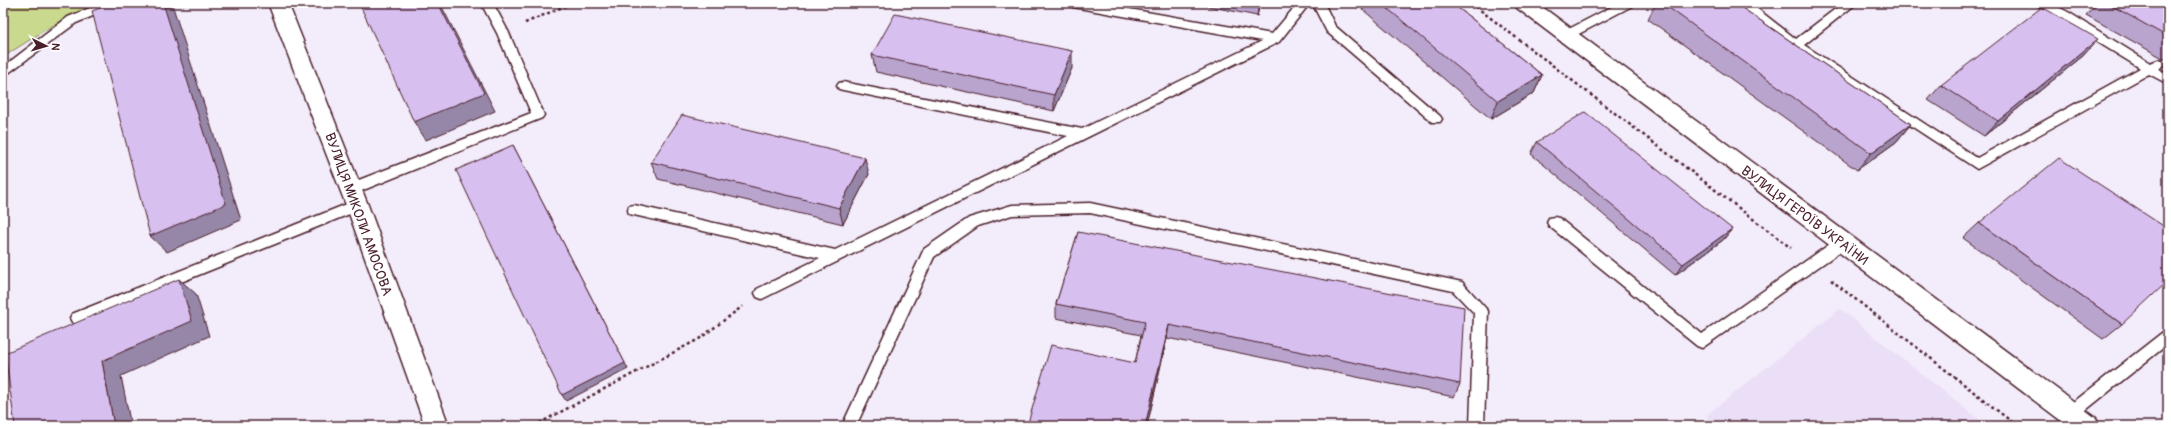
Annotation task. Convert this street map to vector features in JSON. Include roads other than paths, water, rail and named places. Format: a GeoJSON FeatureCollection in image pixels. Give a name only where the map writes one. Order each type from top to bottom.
{"type":"FeatureCollection","features":[{"type":"Feature","properties":{"kind":"main road","name":"ВУЛИЦЯ МИКОЛИ АМОСОВА"},"geometry":{"type":"LineString","coordinates":[[278,3],[354,197],[437,426]]}},
{"type":"Feature","properties":{"kind":"main road","name":"ВУЛИЦЯ ГЕРОЇВ УКРАЇНИ"},"geometry":{"type":"LineString","coordinates":[[1524,3],[2079,420]]}},
{"type":"Feature","properties":{"kind":"lane"},"geometry":{"type":"LineString","coordinates":[[3,73],[72,20],[113,3]]}},
{"type":"Feature","properties":{"kind":"lane"},"geometry":{"type":"LineString","coordinates":[[77,318],[538,115],[503,32],[487,3]]}},
{"type":"Feature","properties":{"kind":"lane"},"geometry":{"type":"LineString","coordinates":[[1073,3],[1275,39]]}},
{"type":"Feature","properties":{"kind":"lane"},"geometry":{"type":"LineString","coordinates":[[762,293],[1275,39],[1304,3]]}},
{"type":"Feature","properties":{"kind":"lane"},"geometry":{"type":"LineString","coordinates":[[1318,3],[1331,29],[1436,119]]}},
{"type":"Feature","properties":{"kind":"lane"},"geometry":{"type":"LineString","coordinates":[[1567,35],[1628,3]]}},
{"type":"Feature","properties":{"kind":"lane"},"geometry":{"type":"LineString","coordinates":[[1742,3],[1796,45],[1978,164],[2153,66]]}},
{"type":"Feature","properties":{"kind":"lane"},"geometry":{"type":"LineString","coordinates":[[1796,45],[1851,3]]}},
{"type":"Feature","properties":{"kind":"lane"},"geometry":{"type":"LineString","coordinates":[[2040,3],[2064,15],[2153,66],[2168,80]]}},
{"type":"Feature","properties":{"kind":"lane"},"geometry":{"type":"LineString","coordinates":[[2064,15],[2066,3]]}},
{"type":"Feature","properties":{"kind":"lane"},"geometry":{"type":"LineString","coordinates":[[843,86],[1082,134]]}},
{"type":"Feature","properties":{"kind":"lane"},"geometry":{"type":"LineString","coordinates":[[849,426],[929,253],[974,222],[1012,210],[1090,208],[1457,286],[1482,311],[1477,426]]}},
{"type":"Feature","properties":{"kind":"lane"},"geometry":{"type":"LineString","coordinates":[[634,210],[836,256]]}},
{"type":"Feature","properties":{"kind":"lane"},"geometry":{"type":"LineString","coordinates":[[1554,222],[1702,342],[1842,243]]}},
{"type":"Feature","properties":{"kind":"lane"},"geometry":{"type":"LineString","coordinates":[[2079,420],[2168,336]]}}]}
